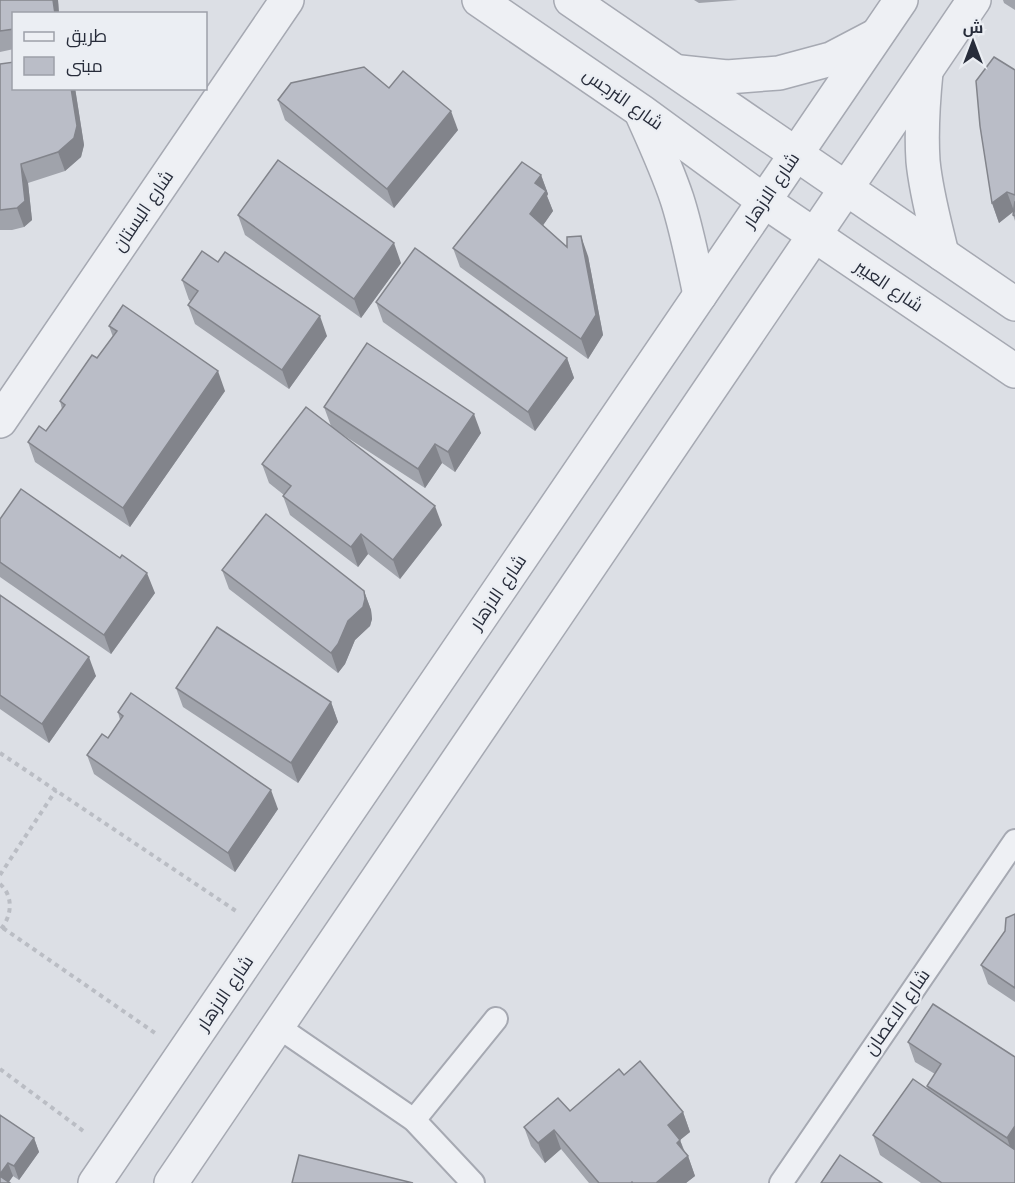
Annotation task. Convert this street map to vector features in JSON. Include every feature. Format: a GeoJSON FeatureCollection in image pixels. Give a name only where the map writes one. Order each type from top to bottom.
{"type":"FeatureCollection","features":[{"type":"Feature","properties":{"kind":"street","name":"شارع البستان"},"geometry":{"type":"LineString","coordinates":[[0,421],[287,0]]}},
{"type":"Feature","properties":{"kind":"street","name":"شارع النرجس"},"geometry":{"type":"LineString","coordinates":[[479,0],[641,111],[764,201]]}},
{"type":"Feature","properties":{"kind":"street"},"geometry":{"type":"LineString","coordinates":[[571,0],[1015,304]]}},
{"type":"Feature","properties":{"kind":"street","name":"شارع الازهار"},"geometry":{"type":"LineString","coordinates":[[95,1183],[901,0]]}},
{"type":"Feature","properties":{"kind":"street"},"geometry":{"type":"LineString","coordinates":[[171,1183],[974,0]]}},
{"type":"Feature","properties":{"kind":"street"},"geometry":{"type":"LineString","coordinates":[[674,71],[727,77],[779,73],[831,59],[877,34]]}},
{"type":"Feature","properties":{"kind":"street"},"geometry":{"type":"LineString","coordinates":[[926,69],[922,116],[924,163],[931,209],[942,254]]}},
{"type":"Feature","properties":{"kind":"street"},"geometry":{"type":"LineString","coordinates":[[641,111],[661,155],[677,200],[700,295]]}},
{"type":"Feature","properties":{"kind":"street","name":"شارع العبير"},"geometry":{"type":"LineString","coordinates":[[764,201],[1015,371]]}},
{"type":"Feature","properties":{"kind":"lane","name":"شارع الاغصان"},"geometry":{"type":"LineString","coordinates":[[781,1183],[1015,841]]}},
{"type":"Feature","properties":{"kind":"lane"},"geometry":{"type":"LineString","coordinates":[[414,1120],[496,1019]]}},
{"type":"Feature","properties":{"kind":"lane"},"geometry":{"type":"LineString","coordinates":[[277,1026],[414,1120],[473,1183]]}},
{"type":"Feature","properties":{"kind":"path"},"geometry":{"type":"LineString","coordinates":[[0,753],[267,932]]}},
{"type":"Feature","properties":{"kind":"path"},"geometry":{"type":"LineString","coordinates":[[0,875],[56,790]]}},
{"type":"Feature","properties":{"kind":"path"},"geometry":{"type":"LineString","coordinates":[[0,884],[9,898],[10,912],[1,929],[184,1053]]}},
{"type":"Feature","properties":{"kind":"path"},"geometry":{"type":"LineString","coordinates":[[0,1069],[115,1155]]}},
{"type":"Feature","properties":{"kind":"building"},"geometry":{"type":"Polygon","coordinates":[[[0,0],[53,0],[55,12],[12,12],[12,29],[0,31],[0,0]]]}},
{"type":"Feature","properties":{"kind":"building"},"geometry":{"type":"Polygon","coordinates":[[[994,57],[1015,70],[1015,195],[1007,192],[992,203],[980,126],[976,81],[994,57]]]}},
{"type":"Feature","properties":{"kind":"building"},"geometry":{"type":"Polygon","coordinates":[[[12,62],[12,90],[71,90],[77,126],[74,138],[58,152],[21,164],[25,201],[17,208],[0,210],[0,64],[12,62]]]}},
{"type":"Feature","properties":{"kind":"building"},"geometry":{"type":"Polygon","coordinates":[[[364,67],[389,88],[403,71],[451,111],[387,189],[278,100],[291,83],[364,67]]]}},
{"type":"Feature","properties":{"kind":"building"},"geometry":{"type":"Polygon","coordinates":[[[278,160],[394,243],[354,299],[238,215],[278,160]]]}},
{"type":"Feature","properties":{"kind":"building"},"geometry":{"type":"Polygon","coordinates":[[[522,162],[541,175],[535,183],[546,191],[530,214],[567,247],[567,237],[581,236],[596,315],[581,339],[453,248],[522,162]]]}},
{"type":"Feature","properties":{"kind":"building"},"geometry":{"type":"Polygon","coordinates":[[[415,248],[567,358],[528,412],[376,302],[415,248]]]}},
{"type":"Feature","properties":{"kind":"building"},"geometry":{"type":"Polygon","coordinates":[[[202,251],[218,262],[225,252],[320,316],[282,370],[188,305],[198,291],[182,280],[202,251]]]}},
{"type":"Feature","properties":{"kind":"building"},"geometry":{"type":"Polygon","coordinates":[[[123,305],[218,371],[123,508],[28,442],[39,426],[46,431],[65,405],[60,401],[92,355],[97,358],[117,331],[109,326],[123,305]]]}},
{"type":"Feature","properties":{"kind":"building"},"geometry":{"type":"Polygon","coordinates":[[[367,343],[474,414],[448,452],[435,444],[418,469],[324,407],[367,343]]]}},
{"type":"Feature","properties":{"kind":"building"},"geometry":{"type":"Polygon","coordinates":[[[306,407],[435,506],[393,560],[361,534],[351,547],[283,496],[291,486],[262,464],[306,407]]]}},
{"type":"Feature","properties":{"kind":"building"},"geometry":{"type":"Polygon","coordinates":[[[21,489],[120,558],[122,555],[147,573],[104,635],[0,562],[0,519],[21,489]]]}},
{"type":"Feature","properties":{"kind":"building"},"geometry":{"type":"Polygon","coordinates":[[[266,514],[364,591],[363,607],[348,621],[338,644],[331,653],[222,570],[266,514]]]}},
{"type":"Feature","properties":{"kind":"building"},"geometry":{"type":"Polygon","coordinates":[[[0,595],[89,657],[42,724],[0,695],[0,595]]]}},
{"type":"Feature","properties":{"kind":"building"},"geometry":{"type":"Polygon","coordinates":[[[217,627],[331,702],[291,763],[176,688],[217,627]]]}},
{"type":"Feature","properties":{"kind":"building"},"geometry":{"type":"Polygon","coordinates":[[[131,693],[271,790],[228,853],[87,755],[102,734],[108,738],[123,716],[118,712],[131,693]]]}},
{"type":"Feature","properties":{"kind":"building"},"geometry":{"type":"Polygon","coordinates":[[[1015,914],[1015,988],[981,965],[1005,931],[1006,918],[1015,914]]]}},
{"type":"Feature","properties":{"kind":"building"},"geometry":{"type":"Polygon","coordinates":[[[933,1004],[1015,1057],[1015,1126],[1007,1138],[927,1086],[941,1064],[908,1042],[933,1004]]]}},
{"type":"Feature","properties":{"kind":"building"},"geometry":{"type":"Polygon","coordinates":[[[640,1061],[683,1112],[668,1125],[680,1140],[677,1143],[688,1156],[656,1183],[599,1183],[554,1130],[538,1143],[524,1127],[558,1098],[570,1111],[619,1069],[624,1075],[640,1061]]]}},
{"type":"Feature","properties":{"kind":"building"},"geometry":{"type":"Polygon","coordinates":[[[913,1079],[1015,1150],[1015,1183],[942,1183],[873,1135],[913,1079]]]}},
{"type":"Feature","properties":{"kind":"building"},"geometry":{"type":"Polygon","coordinates":[[[0,1115],[34,1138],[14,1166],[8,1163],[0,1174],[0,1115]]]}},
{"type":"Feature","properties":{"kind":"building"},"geometry":{"type":"Polygon","coordinates":[[[299,1155],[413,1183],[292,1183],[299,1155]]]}},
{"type":"Feature","properties":{"kind":"building"},"geometry":{"type":"Polygon","coordinates":[[[840,1155],[882,1183],[821,1183],[840,1155]]]}},
{"type":"Feature","properties":{"kind":"building"},"geometry":{"type":"Polygon","coordinates":[[[0,1176],[10,1183],[0,1183],[0,1176]]]}}]}
